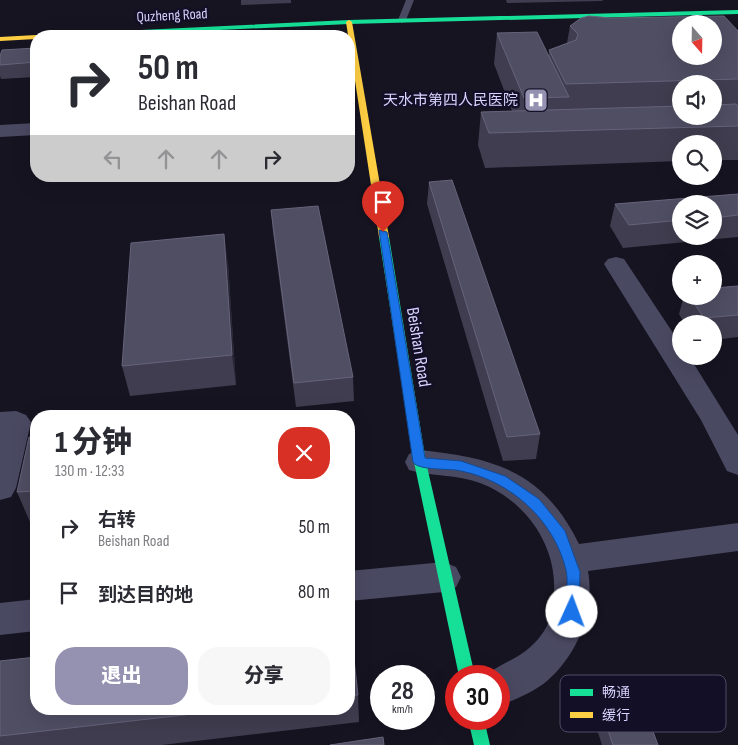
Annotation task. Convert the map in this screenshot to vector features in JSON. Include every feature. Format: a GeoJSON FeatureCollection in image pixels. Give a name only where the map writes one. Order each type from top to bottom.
{"type":"FeatureCollection","features":[{"type":"Feature","properties":{"kind":"main road","name":"Quzheng Road"},"geometry":{"type":"LineString","coordinates":[[182,30],[402,20],[738,12]]}},
{"type":"Feature","properties":{"kind":"main road","name":"Beishan Road"},"geometry":{"type":"LineString","coordinates":[[349,22],[350,30]]}},
{"type":"Feature","properties":{"kind":"main road"},"geometry":{"type":"LineString","coordinates":[[0,39],[30,37]]}},
{"type":"Feature","properties":{"kind":"main road","name":"Beishan Road"},"geometry":{"type":"LineString","coordinates":[[355,59],[420,462],[464,665]]}},
{"type":"Feature","properties":{"kind":"main road"},"geometry":{"type":"LineString","coordinates":[[479,730],[482,745]]}},
{"type":"Feature","properties":{"kind":"street"},"geometry":{"type":"LineString","coordinates":[[0,130],[30,129]]}},
{"type":"Feature","properties":{"kind":"street"},"geometry":{"type":"LineString","coordinates":[[616,264],[714,417],[738,463]]}},
{"type":"Feature","properties":{"kind":"street"},"geometry":{"type":"LineString","coordinates":[[0,423],[16,422],[0,488]]}},
{"type":"Feature","properties":{"kind":"street"},"geometry":{"type":"LineString","coordinates":[[420,462],[461,466],[501,479],[535,503],[560,534],[573,572],[572,612],[553,650],[518,680],[510,683]]}},
{"type":"Feature","properties":{"kind":"street"},"geometry":{"type":"LineString","coordinates":[[569,559],[738,537]]}},
{"type":"Feature","properties":{"kind":"street"},"geometry":{"type":"LineString","coordinates":[[355,585],[444,577]]}},
{"type":"Feature","properties":{"kind":"street"},"geometry":{"type":"LineString","coordinates":[[0,619],[30,616]]}},
{"type":"Feature","properties":{"kind":"lane"},"geometry":{"type":"LineString","coordinates":[[402,20],[410,0]]}},
{"type":"Feature","properties":{"kind":"building"},"geometry":{"type":"Polygon","coordinates":[[[589,16],[611,18],[672,17],[672,65],[722,65],[722,16],[724,16],[738,31],[738,79],[722,79],[722,75],[672,75],[672,81],[566,84],[549,50],[576,40],[578,34],[570,26],[581,18],[589,16]]]}},
{"type":"Feature","properties":{"kind":"building"},"geometry":{"type":"Polygon","coordinates":[[[537,32],[569,97],[524,98],[497,33],[537,32]]]}},
{"type":"Feature","properties":{"kind":"building"},"geometry":{"type":"Polygon","coordinates":[[[30,48],[30,62],[0,65],[2,50],[30,48]]]}},
{"type":"Feature","properties":{"kind":"building"},"geometry":{"type":"Polygon","coordinates":[[[736,104],[738,107],[738,126],[489,133],[481,112],[672,106],[672,125],[722,125],[722,105],[736,104]]]}},
{"type":"Feature","properties":{"kind":"building"},"geometry":{"type":"Polygon","coordinates":[[[452,180],[540,434],[507,437],[429,182],[452,180]]]}},
{"type":"Feature","properties":{"kind":"building"},"geometry":{"type":"Polygon","coordinates":[[[738,194],[738,215],[722,217],[722,195],[738,194]]]}},
{"type":"Feature","properties":{"kind":"building"},"geometry":{"type":"Polygon","coordinates":[[[672,199],[672,221],[629,225],[615,204],[672,199]]]}},
{"type":"Feature","properties":{"kind":"building"},"geometry":{"type":"Polygon","coordinates":[[[318,206],[353,377],[294,383],[271,210],[318,206]]]}},
{"type":"Feature","properties":{"kind":"building"},"geometry":{"type":"Polygon","coordinates":[[[224,234],[232,355],[122,366],[131,243],[224,234]]]}},
{"type":"Feature","properties":{"kind":"building"},"geometry":{"type":"Polygon","coordinates":[[[738,286],[738,315],[702,315],[695,305],[722,305],[722,287],[738,286]]]}},
{"type":"Feature","properties":{"kind":"building"},"geometry":{"type":"Polygon","coordinates":[[[29,437],[30,437],[30,491],[17,492],[29,437]]]}},
{"type":"Feature","properties":{"kind":"building"},"geometry":{"type":"Polygon","coordinates":[[[30,658],[30,715],[184,715],[0,736],[0,661],[30,658]]]}},
{"type":"Feature","properties":{"kind":"building"},"geometry":{"type":"Polygon","coordinates":[[[355,668],[358,695],[355,695],[355,668]]]}},
{"type":"Feature","properties":{"kind":"building"},"geometry":{"type":"Polygon","coordinates":[[[609,732],[653,732],[658,745],[613,745],[609,732]]]}},
{"type":"Feature","properties":{"kind":"building"},"geometry":{"type":"Polygon","coordinates":[[[383,737],[384,745],[330,745],[383,737]]]}},
{"type":"Feature","properties":{"kind":"traffic: fast"},"geometry":{"type":"LineString","coordinates":[[182,30],[349,22],[738,12]]}},
{"type":"Feature","properties":{"kind":"traffic: fast"},"geometry":{"type":"LineString","coordinates":[[384,237],[420,462],[465,665]]}},
{"type":"Feature","properties":{"kind":"traffic: fast"},"geometry":{"type":"LineString","coordinates":[[479,730],[482,745]]}},
{"type":"Feature","properties":{"kind":"traffic: slow"},"geometry":{"type":"LineString","coordinates":[[349,22],[350,30]]}},
{"type":"Feature","properties":{"kind":"traffic: slow"},"geometry":{"type":"LineString","coordinates":[[0,39],[30,37]]}},
{"type":"Feature","properties":{"kind":"traffic: slow"},"geometry":{"type":"LineString","coordinates":[[355,59],[384,237]]}},
{"type":"Feature","properties":{"kind":"place","name":"天水市第四人民医院"},"geometry":{"type":"Point","coordinates":[536,100]}},
{"type":"Feature","properties":{"kind":"route"},"geometry":{"type":"LineString","coordinates":[[383,232],[420,462],[461,466],[501,479],[535,503],[560,534],[573,572],[572,612]]}}]}
